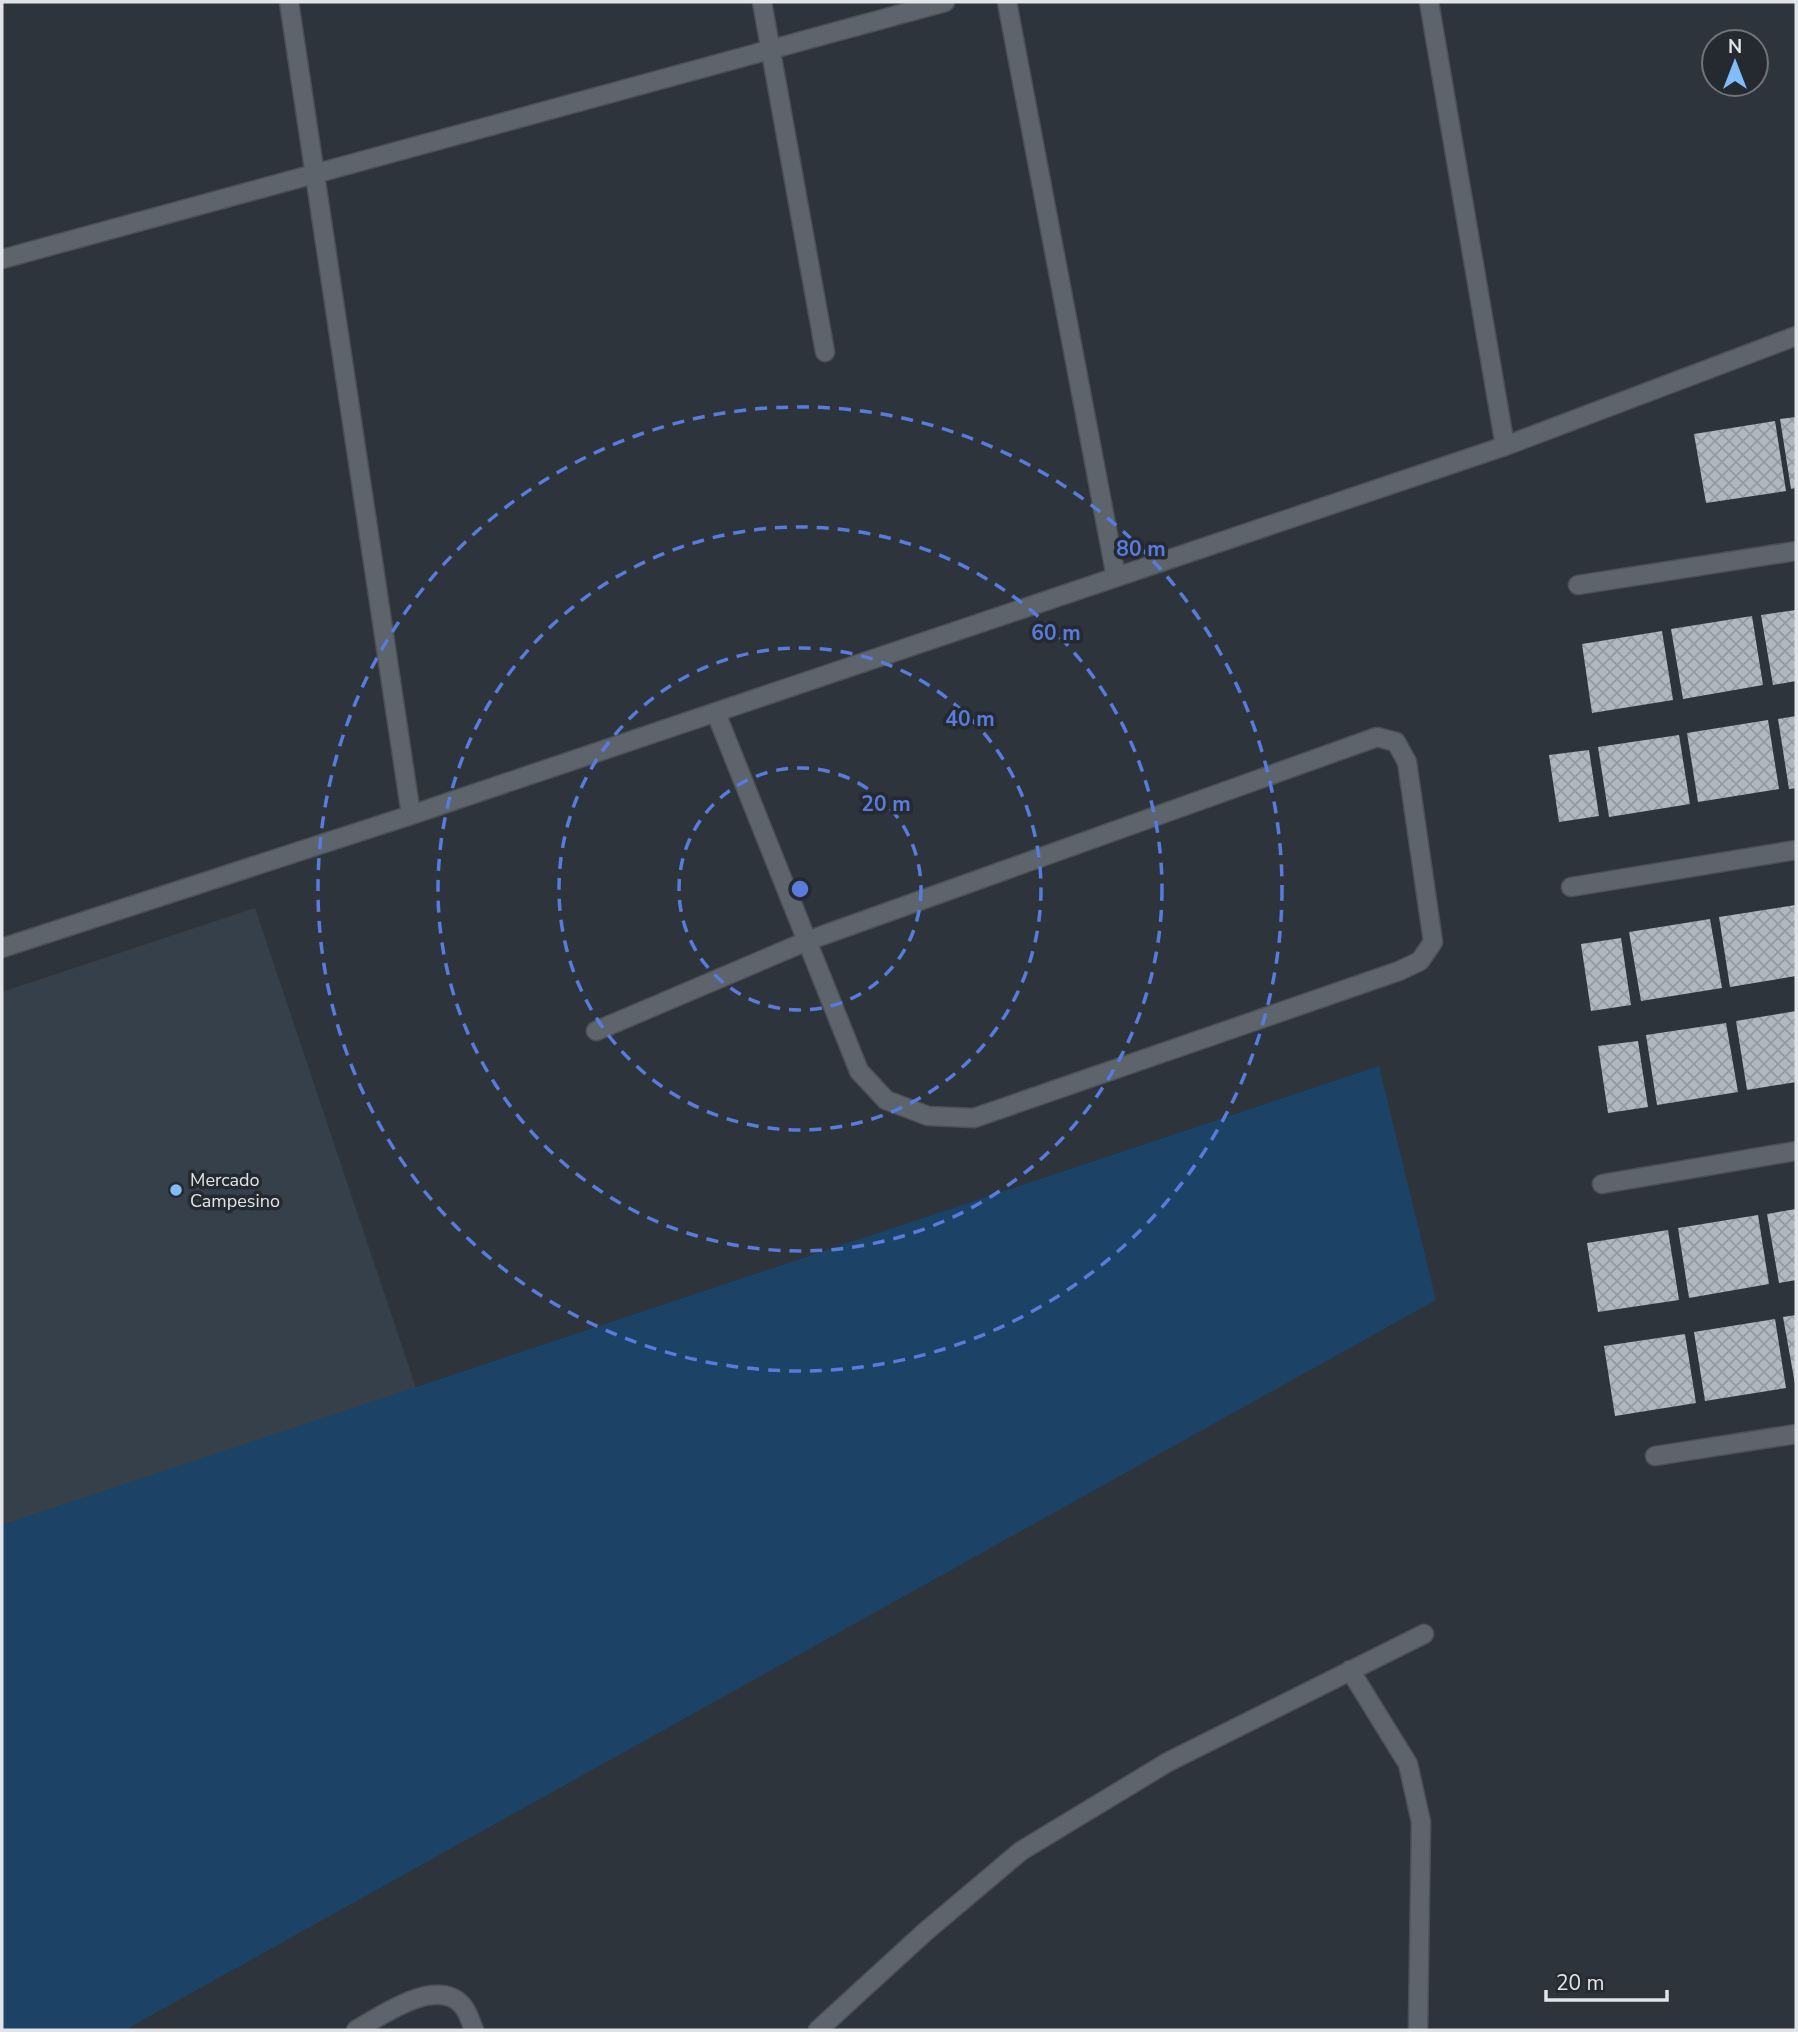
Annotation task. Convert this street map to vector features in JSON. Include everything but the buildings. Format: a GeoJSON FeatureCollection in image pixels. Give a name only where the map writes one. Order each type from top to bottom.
{"type":"FeatureCollection","features":[{"type":"Feature","properties":{"kind":"street"},"geometry":{"type":"LineString","coordinates":[[289,2],[411,815]]}},
{"type":"Feature","properties":{"kind":"street"},"geometry":{"type":"LineString","coordinates":[[762,2],[825,352]]}},
{"type":"Feature","properties":{"kind":"street"},"geometry":{"type":"LineString","coordinates":[[2,259],[945,2]]}},
{"type":"Feature","properties":{"kind":"street"},"geometry":{"type":"LineString","coordinates":[[1007,2],[1116,577]]}},
{"type":"Feature","properties":{"kind":"street"},"geometry":{"type":"LineString","coordinates":[[1429,2],[1505,446]]}},
{"type":"Feature","properties":{"kind":"street"},"geometry":{"type":"LineString","coordinates":[[2,948],[411,815],[1505,446],[1796,336]]}},
{"type":"Feature","properties":{"kind":"street"},"geometry":{"type":"LineString","coordinates":[[1578,585],[1796,551]]}},
{"type":"Feature","properties":{"kind":"street"},"geometry":{"type":"LineString","coordinates":[[596,1031],[807,941],[1377,737],[1396,742],[1407,762],[1433,942],[1420,961],[1387,976],[974,1118],[928,1115],[886,1100],[859,1072],[807,941],[716,713]]}},
{"type":"Feature","properties":{"kind":"street"},"geometry":{"type":"LineString","coordinates":[[1571,887],[1796,850]]}},
{"type":"Feature","properties":{"kind":"street"},"geometry":{"type":"LineString","coordinates":[[1602,1184],[1796,1152]]}},
{"type":"Feature","properties":{"kind":"street"},"geometry":{"type":"LineString","coordinates":[[1655,1456],[1796,1434]]}},
{"type":"Feature","properties":{"kind":"street"},"geometry":{"type":"LineString","coordinates":[[818,2030],[1021,1851],[1168,1762],[1424,1634]]}},
{"type":"Feature","properties":{"kind":"street"},"geometry":{"type":"LineString","coordinates":[[1350,1670],[1408,1764],[1421,1822],[1418,2030]]}},
{"type":"Feature","properties":{"kind":"street"},"geometry":{"type":"LineString","coordinates":[[356,2030],[415,1998],[430,1994],[446,1996],[462,2004],[474,2030]]}},
{"type":"Feature","properties":{"kind":"shaded area","name":"Mercado Campesino"},"geometry":{"type":"Polygon","coordinates":[[[255,908],[416,1388],[2,1525],[2,992],[255,908]]]}},
{"type":"Feature","properties":{"kind":"shaded area"},"geometry":{"type":"Polygon","coordinates":[[[1379,1066],[1436,1300],[125,2030],[2,2030],[2,1525],[1379,1066]]]}},
{"type":"Feature","properties":{"kind":"place","name":"Mercado Campesino"},"geometry":{"type":"Point","coordinates":[176,1190]}}]}
